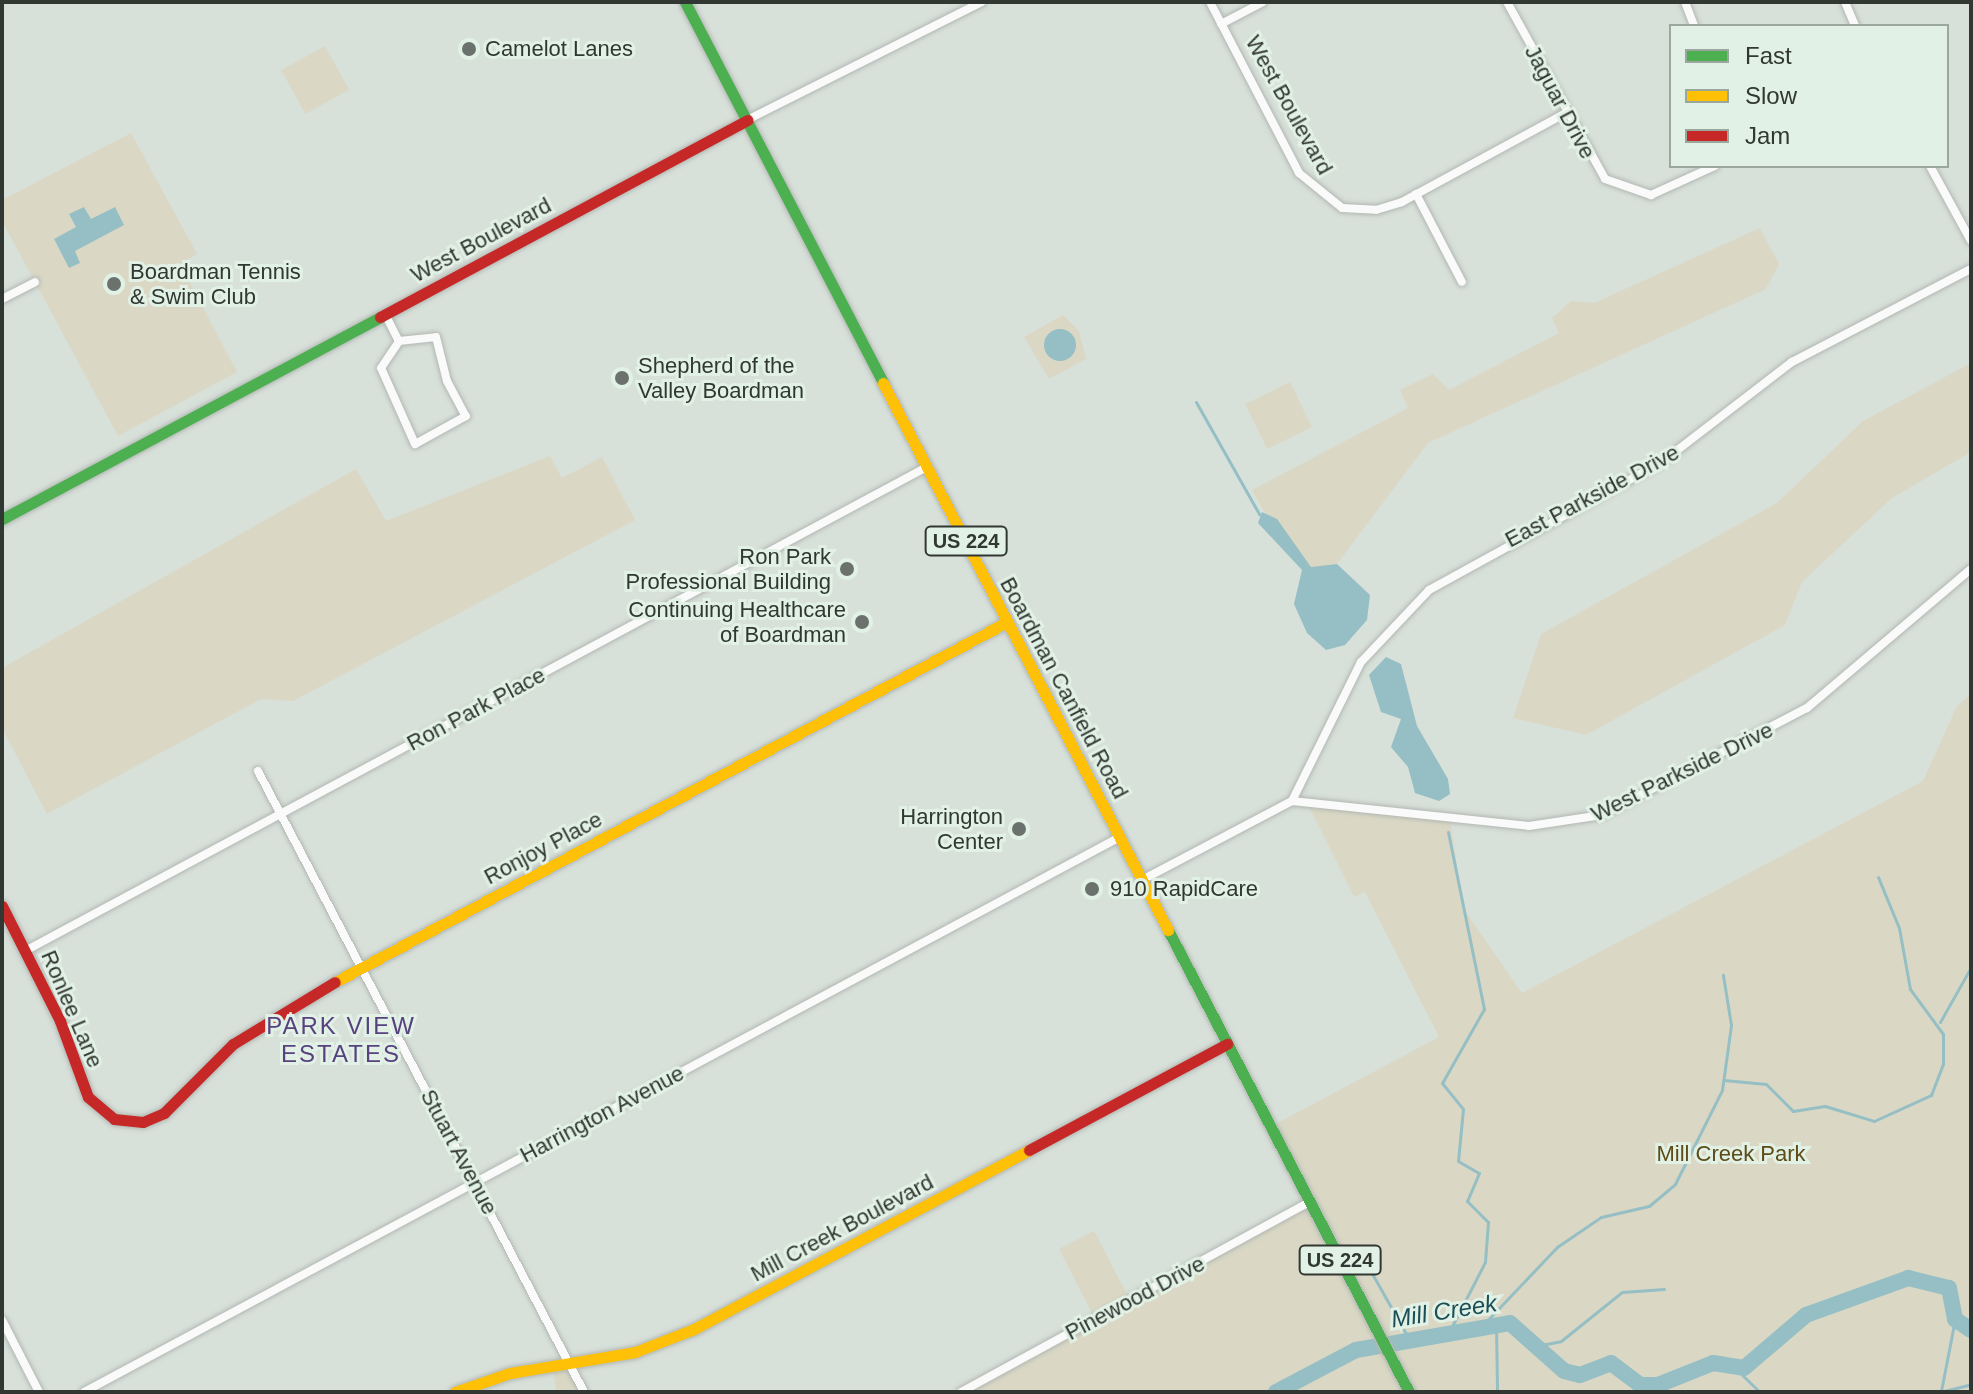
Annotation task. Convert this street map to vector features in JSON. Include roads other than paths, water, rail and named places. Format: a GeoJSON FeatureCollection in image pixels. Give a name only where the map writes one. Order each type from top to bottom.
{"type":"FeatureCollection","features":[{"type":"Feature","properties":{"kind":"street","name":"Boardman Canfield Road"},"geometry":{"type":"LineString","coordinates":[[685,2],[1409,1392]]}},
{"type":"Feature","properties":{"kind":"street","name":"West Boulevard"},"geometry":{"type":"LineString","coordinates":[[2,519],[747,120],[982,2]]}},
{"type":"Feature","properties":{"kind":"street","name":"West Boulevard"},"geometry":{"type":"LineString","coordinates":[[1210,2],[1315,193],[1364,211],[1416,194],[1566,113]]}},
{"type":"Feature","properties":{"kind":"street"},"geometry":{"type":"LineString","coordinates":[[1221,24],[1263,2]]}},
{"type":"Feature","properties":{"kind":"street","name":"Jaguar Drive"},"geometry":{"type":"LineString","coordinates":[[1507,2],[1598,172],[1623,190],[1661,193],[1711,168]]}},
{"type":"Feature","properties":{"kind":"street"},"geometry":{"type":"LineString","coordinates":[[1685,2],[1693,24]]}},
{"type":"Feature","properties":{"kind":"street"},"geometry":{"type":"LineString","coordinates":[[1845,2],[1854,24]]}},
{"type":"Feature","properties":{"kind":"street"},"geometry":{"type":"LineString","coordinates":[[1931,168],[1971,241]]}},
{"type":"Feature","properties":{"kind":"street"},"geometry":{"type":"LineString","coordinates":[[1416,194],[1462,282]]}},
{"type":"Feature","properties":{"kind":"street","name":"East Parkside Drive"},"geometry":{"type":"LineString","coordinates":[[1292,801],[1361,662],[1429,590],[1662,462],[1792,362],[1971,269]]}},
{"type":"Feature","properties":{"kind":"street"},"geometry":{"type":"LineString","coordinates":[[2,299],[35,282]]}},
{"type":"Feature","properties":{"kind":"street"},"geometry":{"type":"LineString","coordinates":[[385,314],[399,341]]}},
{"type":"Feature","properties":{"kind":"street"},"geometry":{"type":"LineString","coordinates":[[436,337],[447,381],[466,416],[415,444],[381,368],[399,341],[436,337]]}},
{"type":"Feature","properties":{"kind":"street","name":"Ron Park Place"},"geometry":{"type":"LineString","coordinates":[[25,951],[927,467]]}},
{"type":"Feature","properties":{"kind":"street","name":"West Parkside Drive"},"geometry":{"type":"LineString","coordinates":[[1292,801],[1529,826],[1602,815],[1807,708],[1971,569]]}},
{"type":"Feature","properties":{"kind":"street","name":"Ronjoy Place"},"geometry":{"type":"LineString","coordinates":[[114,1119],[143,1122],[164,1113],[249,1032],[362,968],[1007,622]]}},
{"type":"Feature","properties":{"kind":"street","name":"Stuart Avenue"},"geometry":{"type":"LineString","coordinates":[[258,771],[569,1363]]}},
{"type":"Feature","properties":{"kind":"street"},"geometry":{"type":"LineString","coordinates":[[1142,880],[1292,801]]}},
{"type":"Feature","properties":{"kind":"street","name":"Harrington Avenue"},"geometry":{"type":"LineString","coordinates":[[84,1392],[1120,837]]}},
{"type":"Feature","properties":{"kind":"street","name":"Ronlee Lane"},"geometry":{"type":"LineString","coordinates":[[2,906],[25,951],[88,1097],[114,1119]]}},
{"type":"Feature","properties":{"kind":"street","name":"Mill Creek Boulevard"},"geometry":{"type":"LineString","coordinates":[[455,1392],[569,1363],[635,1352],[694,1329],[1227,1044]]}},
{"type":"Feature","properties":{"kind":"street","name":"Pinewood Drive"},"geometry":{"type":"LineString","coordinates":[[961,1392],[1310,1202]]}},
{"type":"Feature","properties":{"kind":"street"},"geometry":{"type":"LineString","coordinates":[[2,1320],[39,1392]]}},
{"type":"Feature","properties":{"kind":"street"},"geometry":{"type":"LineString","coordinates":[[569,1363],[584,1392]]}},
{"type":"Feature","properties":{"kind":"water"},"geometry":{"type":"Polygon","coordinates":[[[84,207],[91,219],[115,207],[124,225],[75,251],[80,263],[69,268],[54,239],[76,227],[69,214],[84,207]]]}},
{"type":"Feature","properties":{"kind":"water"},"geometry":{"type":"Polygon","coordinates":[[[1060,329],[1071,334],[1076,345],[1071,356],[1060,361],[1049,356],[1044,345],[1049,334],[1060,329]]]}},
{"type":"Feature","properties":{"kind":"water"},"geometry":{"type":"Polygon","coordinates":[[[1262,512],[1277,519],[1311,567],[1337,564],[1370,595],[1367,620],[1345,645],[1326,650],[1307,633],[1294,604],[1302,570],[1258,523],[1262,512]]]}},
{"type":"Feature","properties":{"kind":"water"},"geometry":{"type":"Polygon","coordinates":[[[1386,657],[1401,664],[1417,726],[1448,779],[1450,794],[1439,801],[1415,793],[1408,767],[1391,747],[1401,719],[1381,712],[1369,675],[1386,657]]]}},
{"type":"Feature","properties":{"kind":"waterway"},"geometry":{"type":"LineString","coordinates":[[1196,402],[1259,514]]}},
{"type":"Feature","properties":{"kind":"waterway"},"geometry":{"type":"LineString","coordinates":[[1448,832],[1484,1009],[1442,1083],[1463,1109],[1458,1161],[1479,1173],[1467,1201],[1488,1222],[1485,1262],[1449,1332]]}},
{"type":"Feature","properties":{"kind":"waterway"},"geometry":{"type":"LineString","coordinates":[[1724,1080],[1766,1084],[1793,1111],[1825,1106],[1874,1121],[1931,1095],[1943,1064],[1943,1034],[1910,989],[1899,928],[1878,877]]}},
{"type":"Feature","properties":{"kind":"waterway"},"geometry":{"type":"LineString","coordinates":[[1940,1022],[1971,967]]}},
{"type":"Feature","properties":{"kind":"waterway"},"geometry":{"type":"LineString","coordinates":[[1482,1326],[1557,1247],[1601,1217],[1649,1206],[1675,1184],[1722,1090],[1731,1025],[1723,975]]}},
{"type":"Feature","properties":{"kind":"waterway"},"geometry":{"type":"LineString","coordinates":[[1357,1247],[1409,1339]]}},
{"type":"Feature","properties":{"kind":"waterway","name":"Mill Creek"},"geometry":{"type":"LineString","coordinates":[[1276,1392],[1356,1350],[1510,1323],[1564,1371],[1580,1375],[1611,1363],[1640,1385],[1658,1385],[1713,1363],[1744,1368],[1806,1315],[1908,1278],[1949,1288],[1955,1319],[1971,1330]]}},
{"type":"Feature","properties":{"kind":"waterway"},"geometry":{"type":"LineString","coordinates":[[1536,1346],[1561,1341],[1622,1292],[1664,1289]]}},
{"type":"Feature","properties":{"kind":"waterway"},"geometry":{"type":"LineString","coordinates":[[1941,1391],[1955,1319]]}},
{"type":"Feature","properties":{"kind":"waterway"},"geometry":{"type":"LineString","coordinates":[[1496,1325],[1497,1392]]}},
{"type":"Feature","properties":{"kind":"waterway"},"geometry":{"type":"LineString","coordinates":[[1737,1370],[1760,1392]]}},
{"type":"Feature","properties":{"kind":"waterway"},"geometry":{"type":"LineString","coordinates":[[1633,1392],[1636,1382]]}},
{"type":"Feature","properties":{"kind":"waterway"},"geometry":{"type":"LineString","coordinates":[[1940,1392],[1971,1384]]}},
{"type":"Feature","properties":{"kind":"place","name":"Camelot Lanes"},"geometry":{"type":"Point","coordinates":[469,49]}},
{"type":"Feature","properties":{"kind":"place","name":"Boardman Tennis & Swim Club"},"geometry":{"type":"Point","coordinates":[114,284]}},
{"type":"Feature","properties":{"kind":"place","name":"Shepherd of the Valley Boardman"},"geometry":{"type":"Point","coordinates":[622,378]}},
{"type":"Feature","properties":{"kind":"place","name":"Ron Park Professional Building"},"geometry":{"type":"Point","coordinates":[847,569]}},
{"type":"Feature","properties":{"kind":"place","name":"Continuing Healthcare of Boardman"},"geometry":{"type":"Point","coordinates":[862,622]}},
{"type":"Feature","properties":{"kind":"place","name":"Harrington Center"},"geometry":{"type":"Point","coordinates":[1019,829]}},
{"type":"Feature","properties":{"kind":"place","name":"910 RapidCare"},"geometry":{"type":"Point","coordinates":[1092,889]}},
{"type":"Feature","properties":{"kind":"district","name":"PARK VIEW ESTATES"},"geometry":{"type":"Point","coordinates":[341,1040]}},
{"type":"Feature","properties":{"kind":"park label","name":"Mill Creek Park"},"geometry":{"type":"Point","coordinates":[1731,1154]}}]}
